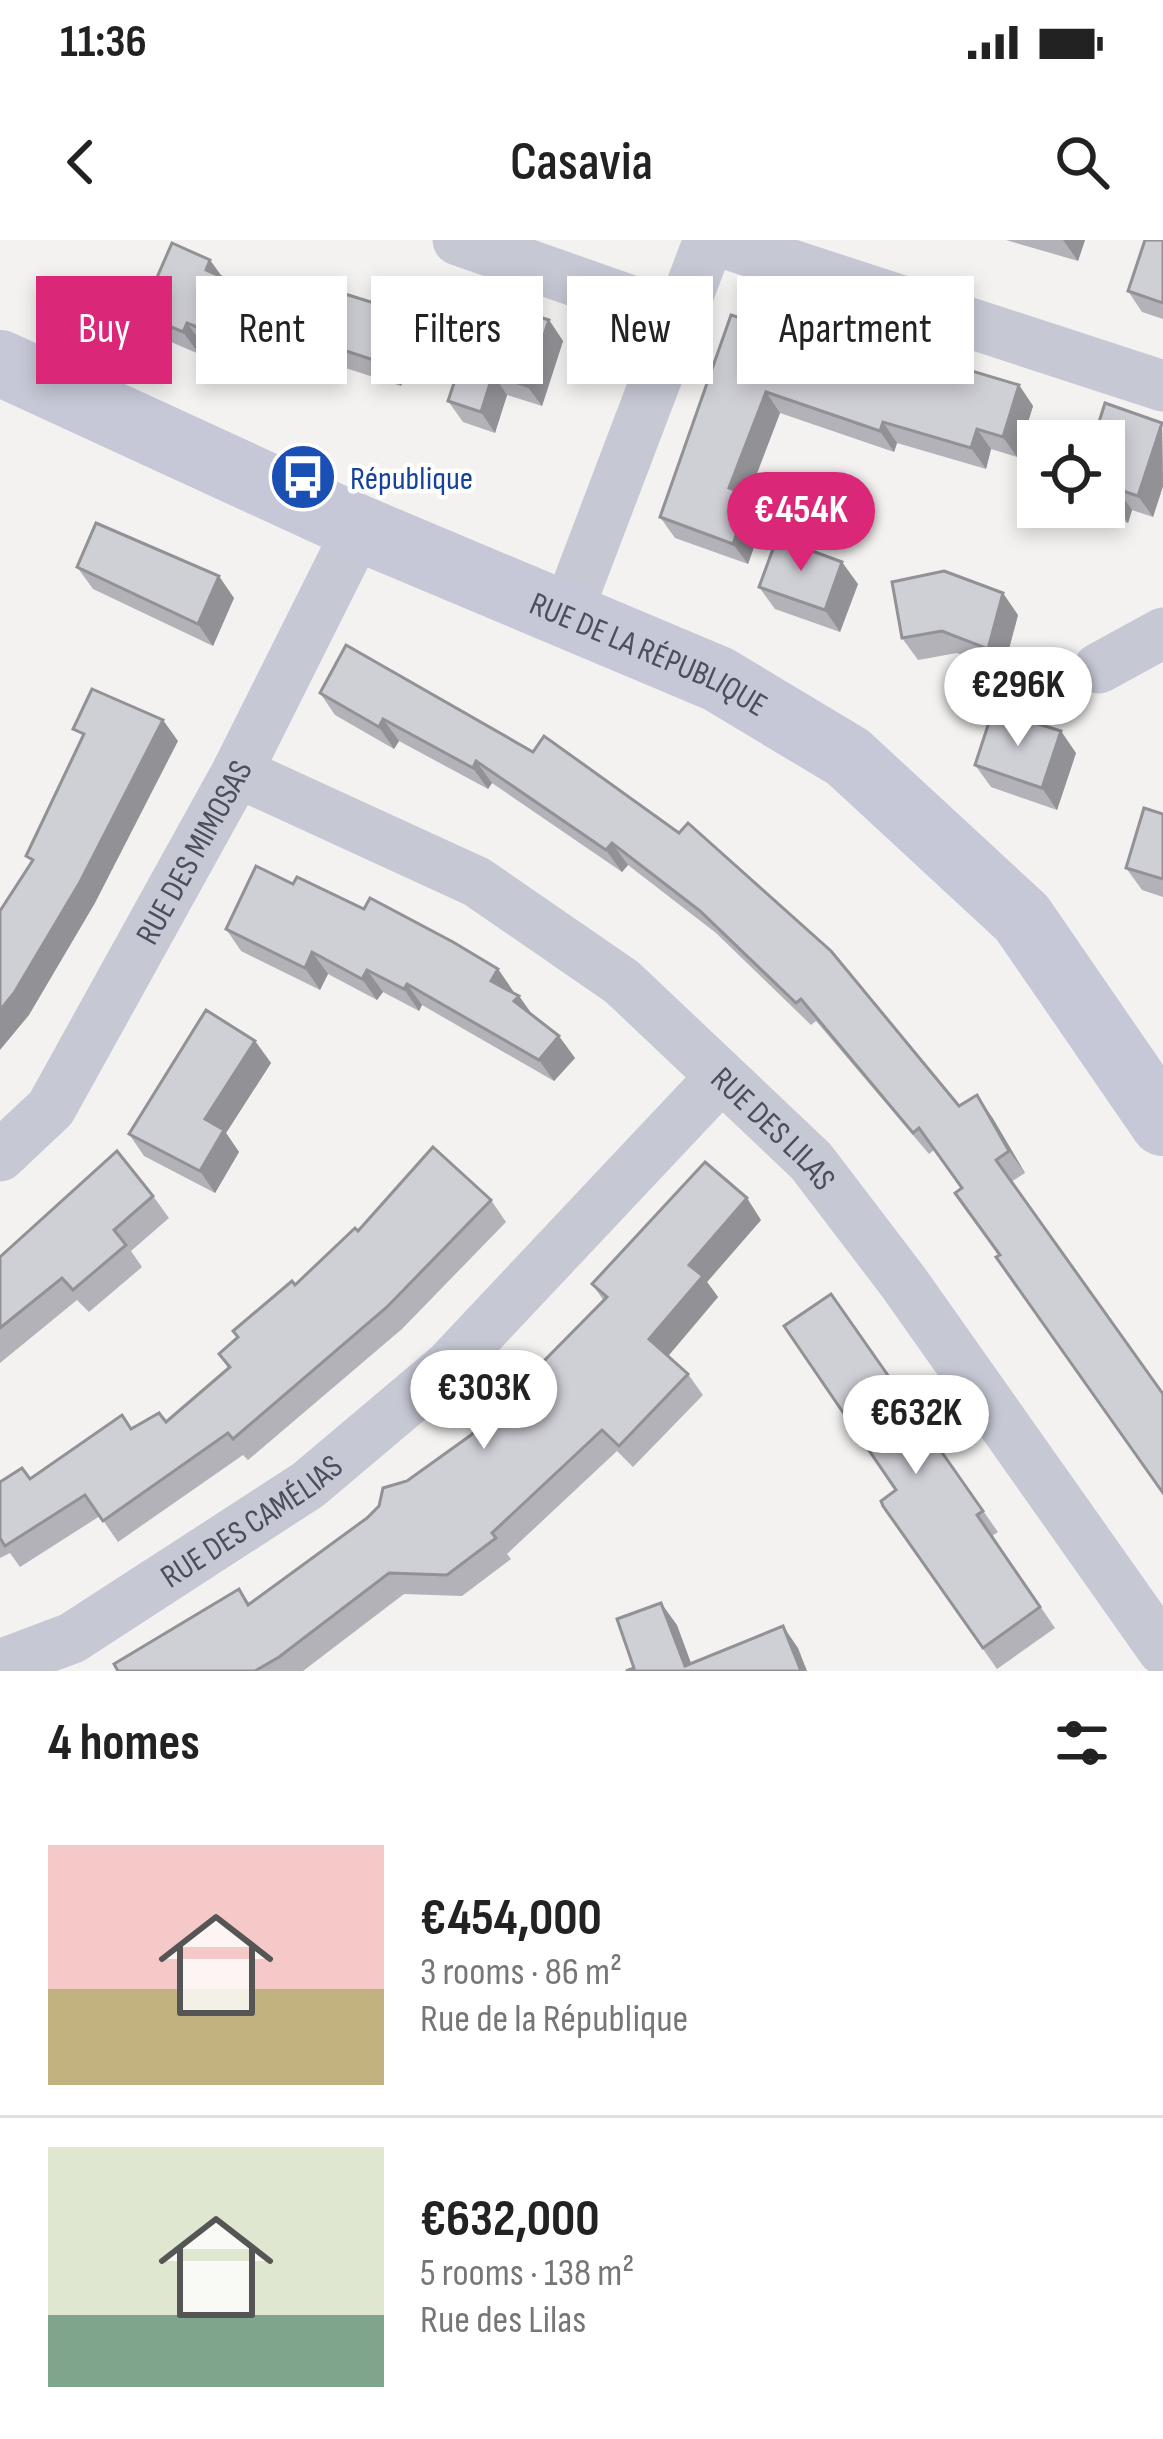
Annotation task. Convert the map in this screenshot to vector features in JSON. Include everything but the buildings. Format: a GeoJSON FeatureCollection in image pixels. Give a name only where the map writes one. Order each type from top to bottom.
{"type":"FeatureCollection","features":[{"type":"Feature","properties":{"kind":"main road","name":"RUE DE LA RÉPUBLIQUE"},"geometry":{"type":"LineString","coordinates":[[0,363],[359,528],[718,679],[848,757],[1022,918],[1163,1123]]}},
{"type":"Feature","properties":{"kind":"street"},"geometry":{"type":"LineString","coordinates":[[458,240],[567,278]]}},
{"type":"Feature","properties":{"kind":"street"},"geometry":{"type":"LineString","coordinates":[[695,276],[712,240],[1163,386]]}},
{"type":"Feature","properties":{"kind":"street"},"geometry":{"type":"LineString","coordinates":[[567,613],[651,384]]}},
{"type":"Feature","properties":{"kind":"street","name":"RUE DES MIMOSAS"},"geometry":{"type":"LineString","coordinates":[[0,1156],[51,1108],[237,772],[359,528]]}},
{"type":"Feature","properties":{"kind":"street"},"geometry":{"type":"LineString","coordinates":[[1099,668],[1163,633]]}},
{"type":"Feature","properties":{"kind":"street","name":"RUE DES LILAS"},"geometry":{"type":"LineString","coordinates":[[237,772],[477,882],[622,982],[811,1161],[904,1283],[1163,1650]]}},
{"type":"Feature","properties":{"kind":"street","name":"RUE DES CAMÉLIAS"},"geometry":{"type":"LineString","coordinates":[[0,1665],[72,1638],[308,1485],[449,1366],[721,1077]]}},
{"type":"Feature","properties":{"kind":"place","name":"République"},"geometry":{"type":"Point","coordinates":[303,477]}}]}
